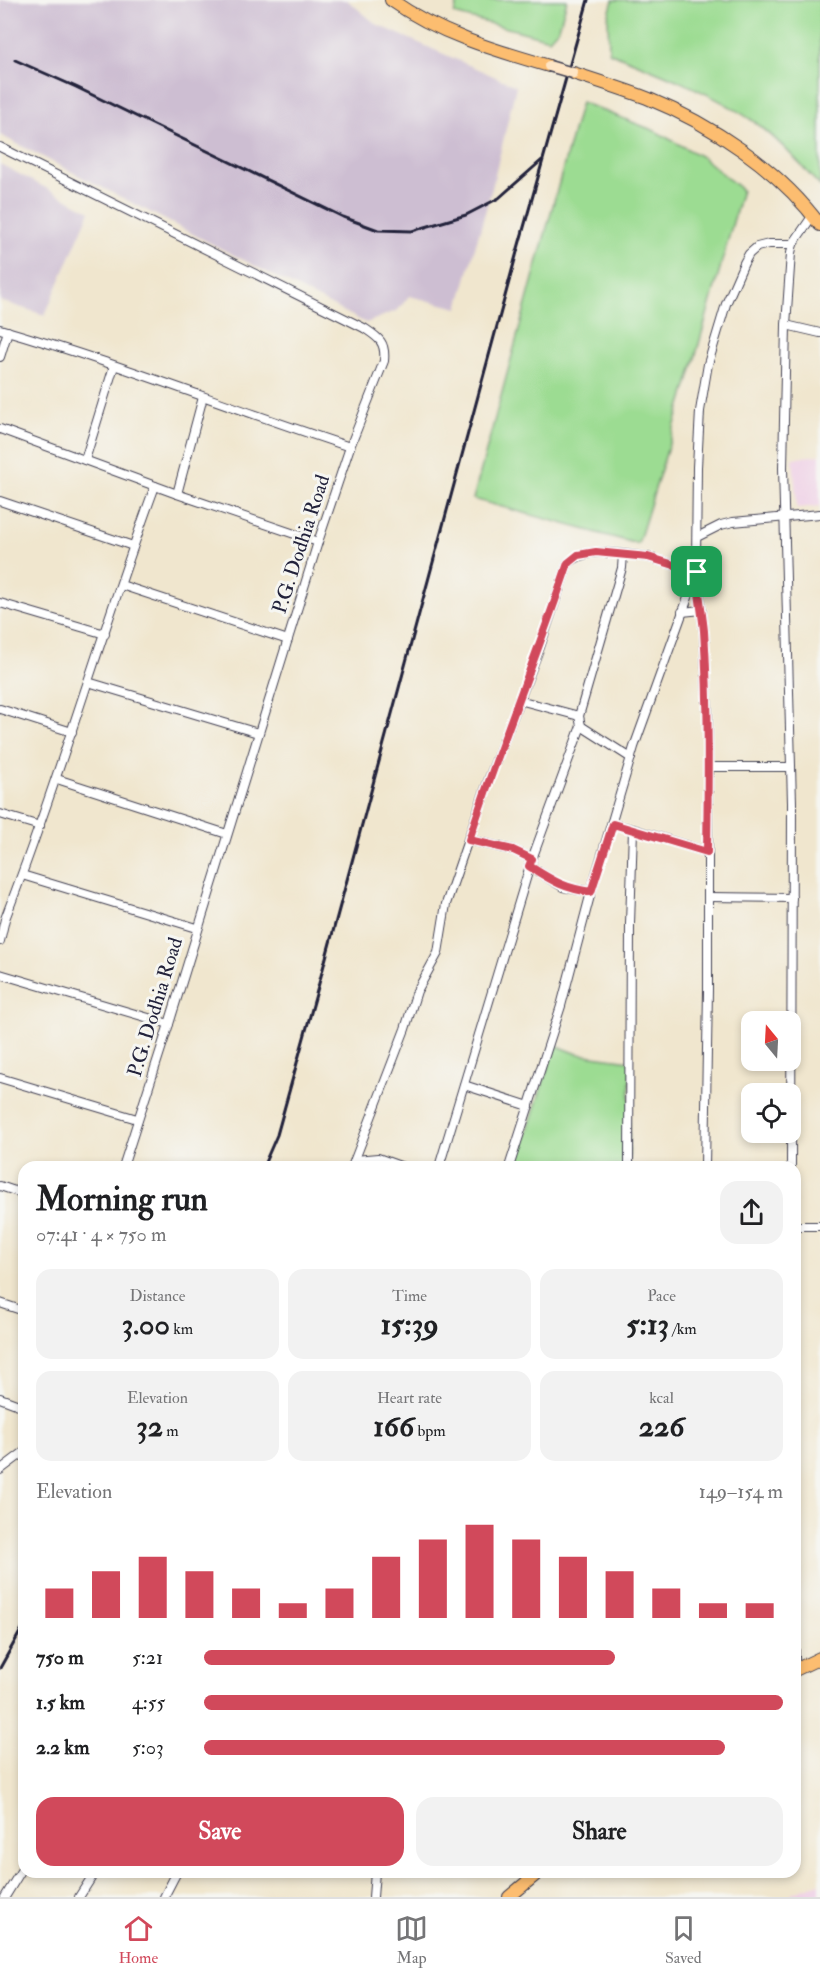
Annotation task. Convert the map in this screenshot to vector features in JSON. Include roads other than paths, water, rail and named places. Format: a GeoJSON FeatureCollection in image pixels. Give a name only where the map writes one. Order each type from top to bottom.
{"type":"FeatureCollection","features":[{"type":"Feature","properties":{"kind":"main road"},"geometry":{"type":"LineString","coordinates":[[392,0],[408,12],[468,40],[649,99],[726,139],[768,170],[816,220]]}},
{"type":"Feature","properties":{"kind":"main road"},"geometry":{"type":"LineString","coordinates":[[801,1667],[820,1658]]}},
{"type":"Feature","properties":{"kind":"main road"},"geometry":{"type":"LineString","coordinates":[[509,1897],[532,1878]]}},
{"type":"Feature","properties":{"kind":"street","name":"P.G. Dodhia Road"},"geometry":{"type":"LineString","coordinates":[[0,147],[364,328],[377,337],[385,351],[384,361],[350,447],[318,542],[125,1161]]}},
{"type":"Feature","properties":{"kind":"street"},"geometry":{"type":"LineString","coordinates":[[791,1161],[791,767],[784,518],[786,325],[793,244],[816,220]]}},
{"type":"Feature","properties":{"kind":"street"},"geometry":{"type":"LineString","coordinates":[[705,1161],[708,1001],[708,715],[702,610],[697,581],[697,467],[700,411],[708,364],[726,304],[744,263],[753,250],[764,244],[793,244]]}},
{"type":"Feature","properties":{"kind":"street"},"geometry":{"type":"LineString","coordinates":[[786,325],[820,333]]}},
{"type":"Feature","properties":{"kind":"street"},"geometry":{"type":"LineString","coordinates":[[0,357],[4,330],[350,447]]}},
{"type":"Feature","properties":{"kind":"street"},"geometry":{"type":"LineString","coordinates":[[85,460],[114,366]]}},
{"type":"Feature","properties":{"kind":"street"},"geometry":{"type":"LineString","coordinates":[[177,494],[203,397]]}},
{"type":"Feature","properties":{"kind":"street"},"geometry":{"type":"LineString","coordinates":[[0,429],[154,486],[318,542]]}},
{"type":"Feature","properties":{"kind":"street"},"geometry":{"type":"LineString","coordinates":[[0,941],[3,919],[22,875],[57,779],[154,486]]}},
{"type":"Feature","properties":{"kind":"street"},"geometry":{"type":"LineString","coordinates":[[0,501],[133,546]]}},
{"type":"Feature","properties":{"kind":"street"},"geometry":{"type":"LineString","coordinates":[[697,537],[721,525],[733,522],[820,514]]}},
{"type":"Feature","properties":{"kind":"street"},"geometry":{"type":"LineString","coordinates":[[354,1161],[405,1029],[417,991],[438,953],[446,904],[568,563],[578,555],[586,553],[623,554],[648,557],[697,572]]}},
{"type":"Feature","properties":{"kind":"street"},"geometry":{"type":"LineString","coordinates":[[441,1161],[530,862],[581,726],[579,716],[622,568],[623,554]]}},
{"type":"Feature","properties":{"kind":"street"},"geometry":{"type":"LineString","coordinates":[[511,1161],[561,1006],[591,892],[631,758],[682,612],[697,581]]}},
{"type":"Feature","properties":{"kind":"street"},"geometry":{"type":"LineString","coordinates":[[121,585],[288,640]]}},
{"type":"Feature","properties":{"kind":"street"},"geometry":{"type":"LineString","coordinates":[[0,603],[105,634]]}},
{"type":"Feature","properties":{"kind":"street"},"geometry":{"type":"LineString","coordinates":[[682,612],[702,610]]}},
{"type":"Feature","properties":{"kind":"street"},"geometry":{"type":"LineString","coordinates":[[88,682],[258,733]]}},
{"type":"Feature","properties":{"kind":"street"},"geometry":{"type":"LineString","coordinates":[[519,700],[579,716]]}},
{"type":"Feature","properties":{"kind":"street"},"geometry":{"type":"LineString","coordinates":[[0,709],[72,732]]}},
{"type":"Feature","properties":{"kind":"street"},"geometry":{"type":"LineString","coordinates":[[581,726],[631,758]]}},
{"type":"Feature","properties":{"kind":"street"},"geometry":{"type":"LineString","coordinates":[[708,767],[791,767]]}},
{"type":"Feature","properties":{"kind":"street"},"geometry":{"type":"LineString","coordinates":[[57,779],[227,834]]}},
{"type":"Feature","properties":{"kind":"street"},"geometry":{"type":"LineString","coordinates":[[0,814],[40,826]]}},
{"type":"Feature","properties":{"kind":"street"},"geometry":{"type":"LineString","coordinates":[[613,824],[707,852]]}},
{"type":"Feature","properties":{"kind":"street"},"geometry":{"type":"LineString","coordinates":[[629,1161],[630,924],[633,829]]}},
{"type":"Feature","properties":{"kind":"street"},"geometry":{"type":"LineString","coordinates":[[469,840],[513,850],[563,887],[591,892]]}},
{"type":"Feature","properties":{"kind":"street"},"geometry":{"type":"LineString","coordinates":[[22,875],[197,928]]}},
{"type":"Feature","properties":{"kind":"street"},"geometry":{"type":"LineString","coordinates":[[708,897],[792,898]]}},
{"type":"Feature","properties":{"kind":"street"},"geometry":{"type":"LineString","coordinates":[[0,974],[169,1024]]}},
{"type":"Feature","properties":{"kind":"street"},"geometry":{"type":"LineString","coordinates":[[0,1078],[137,1119]]}},
{"type":"Feature","properties":{"kind":"street"},"geometry":{"type":"LineString","coordinates":[[464,1085],[529,1106]]}},
{"type":"Feature","properties":{"kind":"street"},"geometry":{"type":"LineString","coordinates":[[363,1161],[378,1158],[386,1161]]}},
{"type":"Feature","properties":{"kind":"street"},"geometry":{"type":"LineString","coordinates":[[0,1186],[18,1192]]}},
{"type":"Feature","properties":{"kind":"street"},"geometry":{"type":"LineString","coordinates":[[801,1226],[820,1226]]}},
{"type":"Feature","properties":{"kind":"street"},"geometry":{"type":"LineString","coordinates":[[0,1303],[18,1309]]}},
{"type":"Feature","properties":{"kind":"street"},"geometry":{"type":"LineString","coordinates":[[0,1398],[18,1405]]}},
{"type":"Feature","properties":{"kind":"street"},"geometry":{"type":"LineString","coordinates":[[0,1470],[18,1456]]}},
{"type":"Feature","properties":{"kind":"street"},"geometry":{"type":"LineString","coordinates":[[5,1897],[18,1876]]}},
{"type":"Feature","properties":{"kind":"street"},"geometry":{"type":"LineString","coordinates":[[79,1897],[90,1878]]}},
{"type":"Feature","properties":{"kind":"street"},"geometry":{"type":"LineString","coordinates":[[164,1897],[174,1878]]}},
{"type":"Feature","properties":{"kind":"street"},"geometry":{"type":"LineString","coordinates":[[373,1897],[375,1878]]}},
{"type":"Feature","properties":{"kind":"railway"},"geometry":{"type":"LineString","coordinates":[[266,1161],[277,1135],[517,252],[588,0]]}},
{"type":"Feature","properties":{"kind":"railway"},"geometry":{"type":"LineString","coordinates":[[15,60],[76,87],[343,217],[378,230],[412,231],[466,215],[499,198],[542,160]]}},
{"type":"Feature","properties":{"kind":"railway"},"geometry":{"type":"LineString","coordinates":[[0,1668],[18,1636]]}}]}
